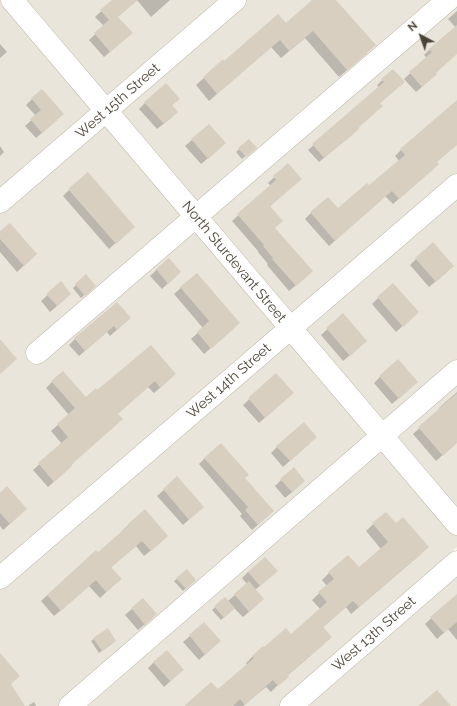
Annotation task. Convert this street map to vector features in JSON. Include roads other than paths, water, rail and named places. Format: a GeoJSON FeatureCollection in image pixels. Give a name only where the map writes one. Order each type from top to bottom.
{"type":"FeatureCollection","features":[{"type":"Feature","properties":{"kind":"street","name":"West 15th Street"},"geometry":{"type":"LineString","coordinates":[[0,202],[235,0]]}},
{"type":"Feature","properties":{"kind":"street"},"geometry":{"type":"LineString","coordinates":[[37,353],[448,0]]}},
{"type":"Feature","properties":{"kind":"street","name":"North Sturdevant Street"},"geometry":{"type":"LineString","coordinates":[[9,3],[106,111],[457,524]]}},
{"type":"Feature","properties":{"kind":"street","name":"West 14th Street"},"geometry":{"type":"LineString","coordinates":[[0,578],[457,185]]}},
{"type":"Feature","properties":{"kind":"street"},"geometry":{"type":"LineString","coordinates":[[70,706],[457,371]]}},
{"type":"Feature","properties":{"kind":"street","name":"West 13th Street"},"geometry":{"type":"LineString","coordinates":[[291,706],[457,562]]}}]}
